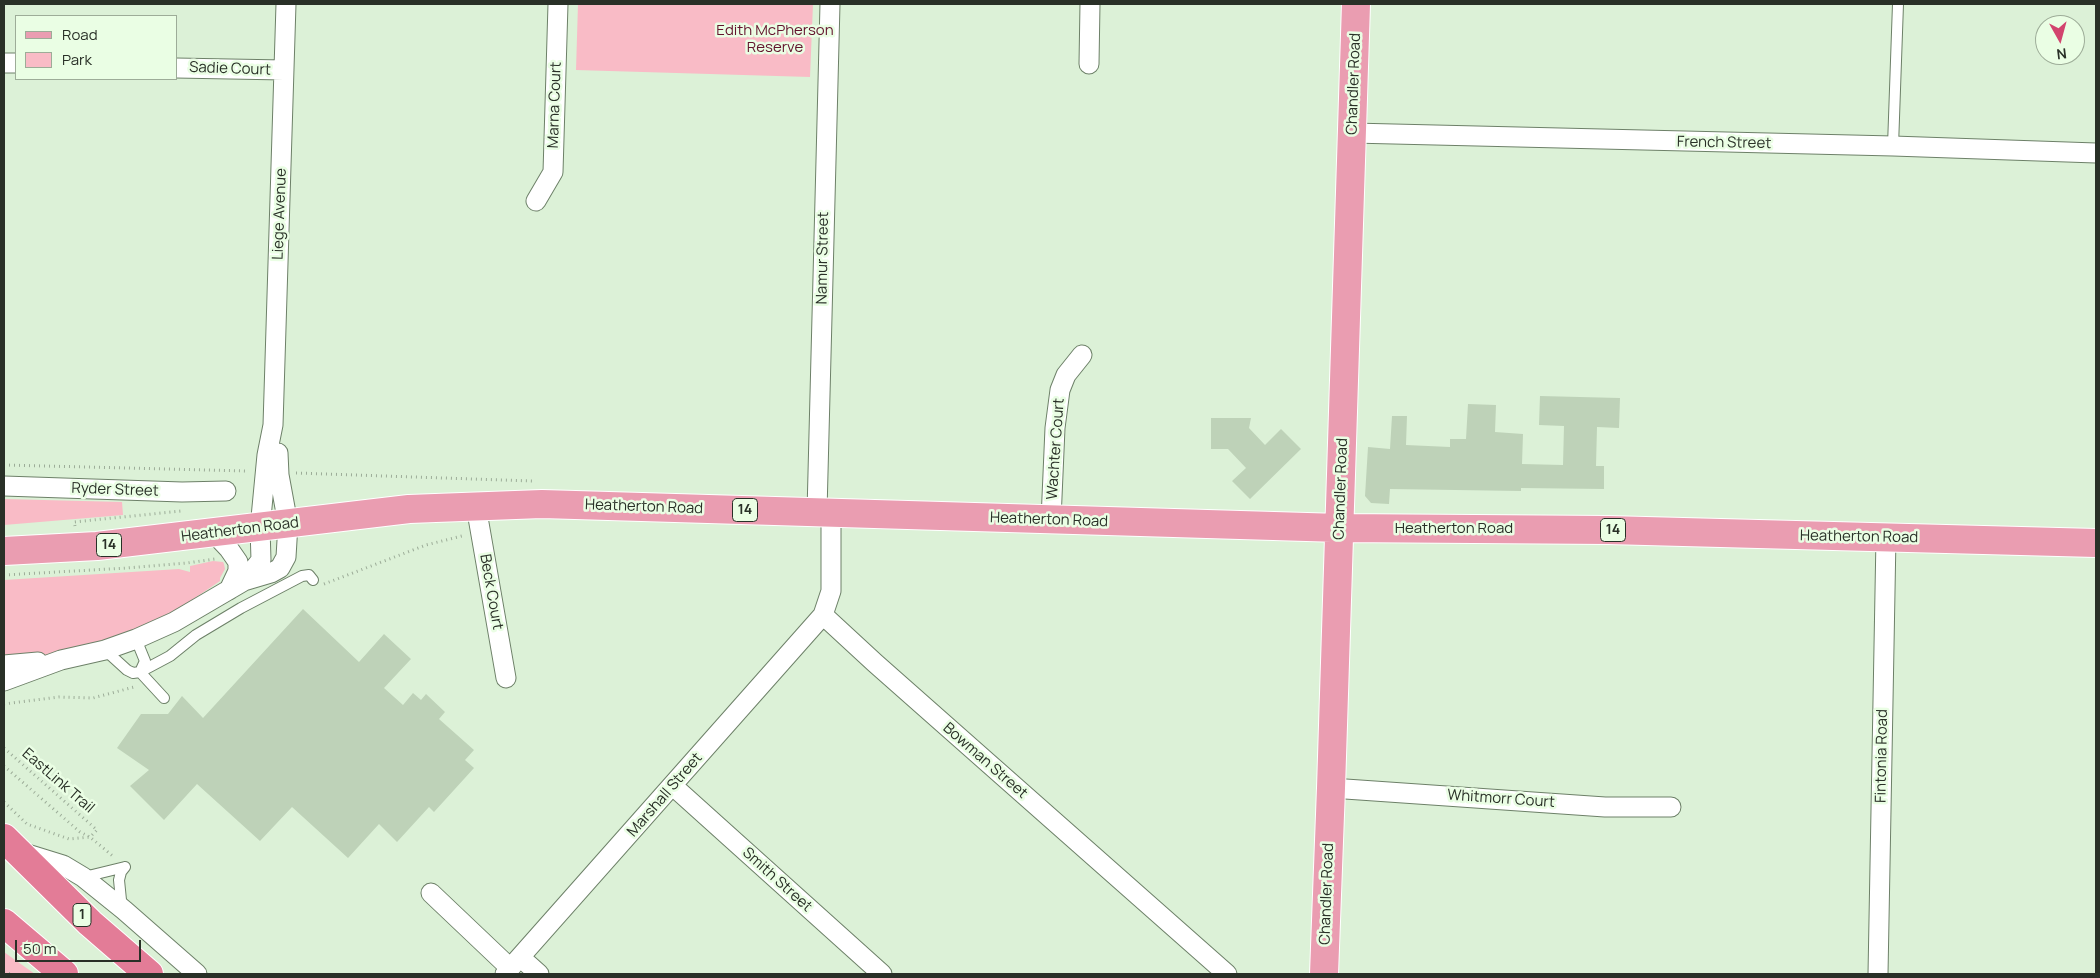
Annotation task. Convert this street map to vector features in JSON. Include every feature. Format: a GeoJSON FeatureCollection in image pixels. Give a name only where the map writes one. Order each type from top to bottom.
{"type":"FeatureCollection","features":[{"type":"Feature","properties":{"kind":"highway","name":"1"},"geometry":{"type":"LineString","coordinates":[[11,845],[90,923],[149,974]]}},
{"type":"Feature","properties":{"kind":"highway"},"geometry":{"type":"LineString","coordinates":[[4,923],[64,974]]}},
{"type":"Feature","properties":{"kind":"main road","name":"Chandler Road"},"geometry":{"type":"LineString","coordinates":[[1324,974],[1332,788],[1356,4]]}},
{"type":"Feature","properties":{"kind":"main road","name":"Heatherton Road"},"geometry":{"type":"LineString","coordinates":[[4,551],[77,560],[214,533],[288,524],[409,510],[542,504],[1340,528],[1608,530],[2096,543]]}},
{"type":"Feature","properties":{"kind":"street","name":"Liege Avenue"},"geometry":{"type":"LineString","coordinates":[[260,528],[267,455],[273,425],[286,4]]}},
{"type":"Feature","properties":{"kind":"street","name":"Marna Court"},"geometry":{"type":"LineString","coordinates":[[536,201],[553,172],[558,4]]}},
{"type":"Feature","properties":{"kind":"street","name":"Namur Street"},"geometry":{"type":"LineString","coordinates":[[824,512],[830,4]]}},
{"type":"Feature","properties":{"kind":"street"},"geometry":{"type":"LineString","coordinates":[[1089,64],[1090,4]]}},
{"type":"Feature","properties":{"kind":"street","name":"Sadie Court"},"geometry":{"type":"LineString","coordinates":[[178,68],[284,70]]}},
{"type":"Feature","properties":{"kind":"street","name":"French Street"},"geometry":{"type":"LineString","coordinates":[[1352,133],[1893,146],[2096,153]]}},
{"type":"Feature","properties":{"kind":"street","name":"Wachter Court"},"geometry":{"type":"LineString","coordinates":[[1051,520],[1055,428],[1060,390],[1066,375],[1082,355]]}},
{"type":"Feature","properties":{"kind":"street","name":"Liege Avenue"},"geometry":{"type":"LineString","coordinates":[[273,425],[288,524]]}},
{"type":"Feature","properties":{"kind":"street","name":"Ryder Street"},"geometry":{"type":"LineString","coordinates":[[4,486],[182,492],[226,490]]}},
{"type":"Feature","properties":{"kind":"street","name":"Beck Court"},"geometry":{"type":"LineString","coordinates":[[476,506],[506,678]]}},
{"type":"Feature","properties":{"kind":"street"},"geometry":{"type":"LineString","coordinates":[[823,615],[831,590],[824,512]]}},
{"type":"Feature","properties":{"kind":"street"},"geometry":{"type":"LineString","coordinates":[[4,681],[61,660],[105,650],[136,639],[174,622],[237,585],[271,573],[283,564],[286,554],[288,524]]}},
{"type":"Feature","properties":{"kind":"street"},"geometry":{"type":"LineString","coordinates":[[237,585],[261,560],[260,528]]}},
{"type":"Feature","properties":{"kind":"street"},"geometry":{"type":"LineString","coordinates":[[214,533],[230,549],[238,562],[237,585]]}},
{"type":"Feature","properties":{"kind":"street","name":"Fintonia Road"},"geometry":{"type":"LineString","coordinates":[[1878,974],[1886,537]]}},
{"type":"Feature","properties":{"kind":"street","name":"Marshall Street"},"geometry":{"type":"LineString","coordinates":[[512,967],[823,615]]}},
{"type":"Feature","properties":{"kind":"street","name":"Bowman Street"},"geometry":{"type":"LineString","coordinates":[[823,615],[1226,974]]}},
{"type":"Feature","properties":{"kind":"street"},"geometry":{"type":"LineString","coordinates":[[4,665],[61,660]]}},
{"type":"Feature","properties":{"kind":"street","name":"Smith Street"},"geometry":{"type":"LineString","coordinates":[[673,786],[882,974]]}},
{"type":"Feature","properties":{"kind":"street","name":"Whitmorr Court"},"geometry":{"type":"LineString","coordinates":[[1332,788],[1605,807],[1671,807]]}},
{"type":"Feature","properties":{"kind":"street"},"geometry":{"type":"LineString","coordinates":[[11,845],[63,865],[83,877],[198,974]]}},
{"type":"Feature","properties":{"kind":"street"},"geometry":{"type":"LineString","coordinates":[[431,893],[512,967],[539,974]]}},
{"type":"Feature","properties":{"kind":"lane"},"geometry":{"type":"LineString","coordinates":[[1893,146],[1898,4]]}},
{"type":"Feature","properties":{"kind":"lane"},"geometry":{"type":"LineString","coordinates":[[105,650],[132,674],[140,672],[170,656],[196,635],[241,608],[302,576],[308,575],[315,583]]}},
{"type":"Feature","properties":{"kind":"lane"},"geometry":{"type":"LineString","coordinates":[[136,639],[145,662],[140,672]]}},
{"type":"Feature","properties":{"kind":"lane"},"geometry":{"type":"LineString","coordinates":[[140,672],[164,698]]}},
{"type":"Feature","properties":{"kind":"lane"},"geometry":{"type":"LineString","coordinates":[[83,877],[125,866]]}},
{"type":"Feature","properties":{"kind":"lane"},"geometry":{"type":"LineString","coordinates":[[124,910],[119,880],[125,866]]}},
{"type":"Feature","properties":{"kind":"path"},"geometry":{"type":"LineString","coordinates":[[4,464],[243,471]]}},
{"type":"Feature","properties":{"kind":"path"},"geometry":{"type":"LineString","coordinates":[[279,472],[539,481]]}},
{"type":"Feature","properties":{"kind":"path"},"geometry":{"type":"LineString","coordinates":[[77,560],[74,522],[186,510]]}},
{"type":"Feature","properties":{"kind":"path"},"geometry":{"type":"LineString","coordinates":[[315,583],[327,584],[426,545],[462,536]]}},
{"type":"Feature","properties":{"kind":"path"},"geometry":{"type":"LineString","coordinates":[[4,575],[77,560],[187,563],[221,559]]}},
{"type":"Feature","properties":{"kind":"path"},"geometry":{"type":"LineString","coordinates":[[4,704],[59,697],[93,698],[136,687],[148,681]]}},
{"type":"Feature","properties":{"kind":"path","name":"EastLink Trail"},"geometry":{"type":"LineString","coordinates":[[4,748],[97,830],[90,837],[80,832],[4,766]]}},
{"type":"Feature","properties":{"kind":"path"},"geometry":{"type":"LineString","coordinates":[[4,802],[27,824],[69,839],[90,837],[125,866]]}},
{"type":"Feature","properties":{"kind":"path"},"geometry":{"type":"LineString","coordinates":[[4,973],[13,974]]}},
{"type":"Feature","properties":{"kind":"green space","name":"Edith McPherson Reserve"},"geometry":{"type":"Polygon","coordinates":[[[578,4],[813,4],[810,77],[576,70],[578,4]]]}},
{"type":"Feature","properties":{"kind":"green space"},"geometry":{"type":"Polygon","coordinates":[[[4,499],[122,502],[123,515],[4,525],[4,499]]]}},
{"type":"Feature","properties":{"kind":"green space"},"geometry":{"type":"Polygon","coordinates":[[[213,561],[223,562],[224,564],[225,569],[220,581],[186,604],[153,622],[115,637],[44,656],[4,658],[4,580],[179,569],[190,572],[190,566],[213,561]]]}},
{"type":"Feature","properties":{"kind":"green space"},"geometry":{"type":"Polygon","coordinates":[[[4,952],[25,967],[35,974],[4,974],[4,952]]]}},
{"type":"Feature","properties":{"kind":"building"},"geometry":{"type":"Polygon","coordinates":[[[1540,396],[1620,398],[1619,428],[1597,427],[1596,466],[1604,466],[1604,489],[1521,488],[1521,491],[1390,489],[1389,504],[1371,503],[1365,496],[1368,447],[1390,449],[1392,416],[1407,416],[1406,445],[1450,447],[1450,439],[1466,439],[1468,404],[1496,405],[1495,432],[1523,434],[1522,464],[1563,465],[1564,426],[1539,425],[1540,396]]]}},
{"type":"Feature","properties":{"kind":"building"},"geometry":{"type":"Polygon","coordinates":[[[1211,418],[1251,418],[1249,428],[1265,445],[1281,429],[1301,449],[1250,499],[1232,481],[1246,468],[1228,449],[1211,449],[1211,418]]]}},
{"type":"Feature","properties":{"kind":"building"},"geometry":{"type":"Polygon","coordinates":[[[303,609],[359,662],[384,634],[411,659],[384,688],[403,705],[413,693],[421,700],[426,694],[445,712],[439,719],[474,750],[465,760],[474,768],[434,812],[429,807],[397,842],[379,824],[348,858],[292,807],[260,841],[197,784],[164,820],[130,786],[149,770],[117,748],[141,714],[168,714],[182,696],[203,718],[303,609]]]}}]}
